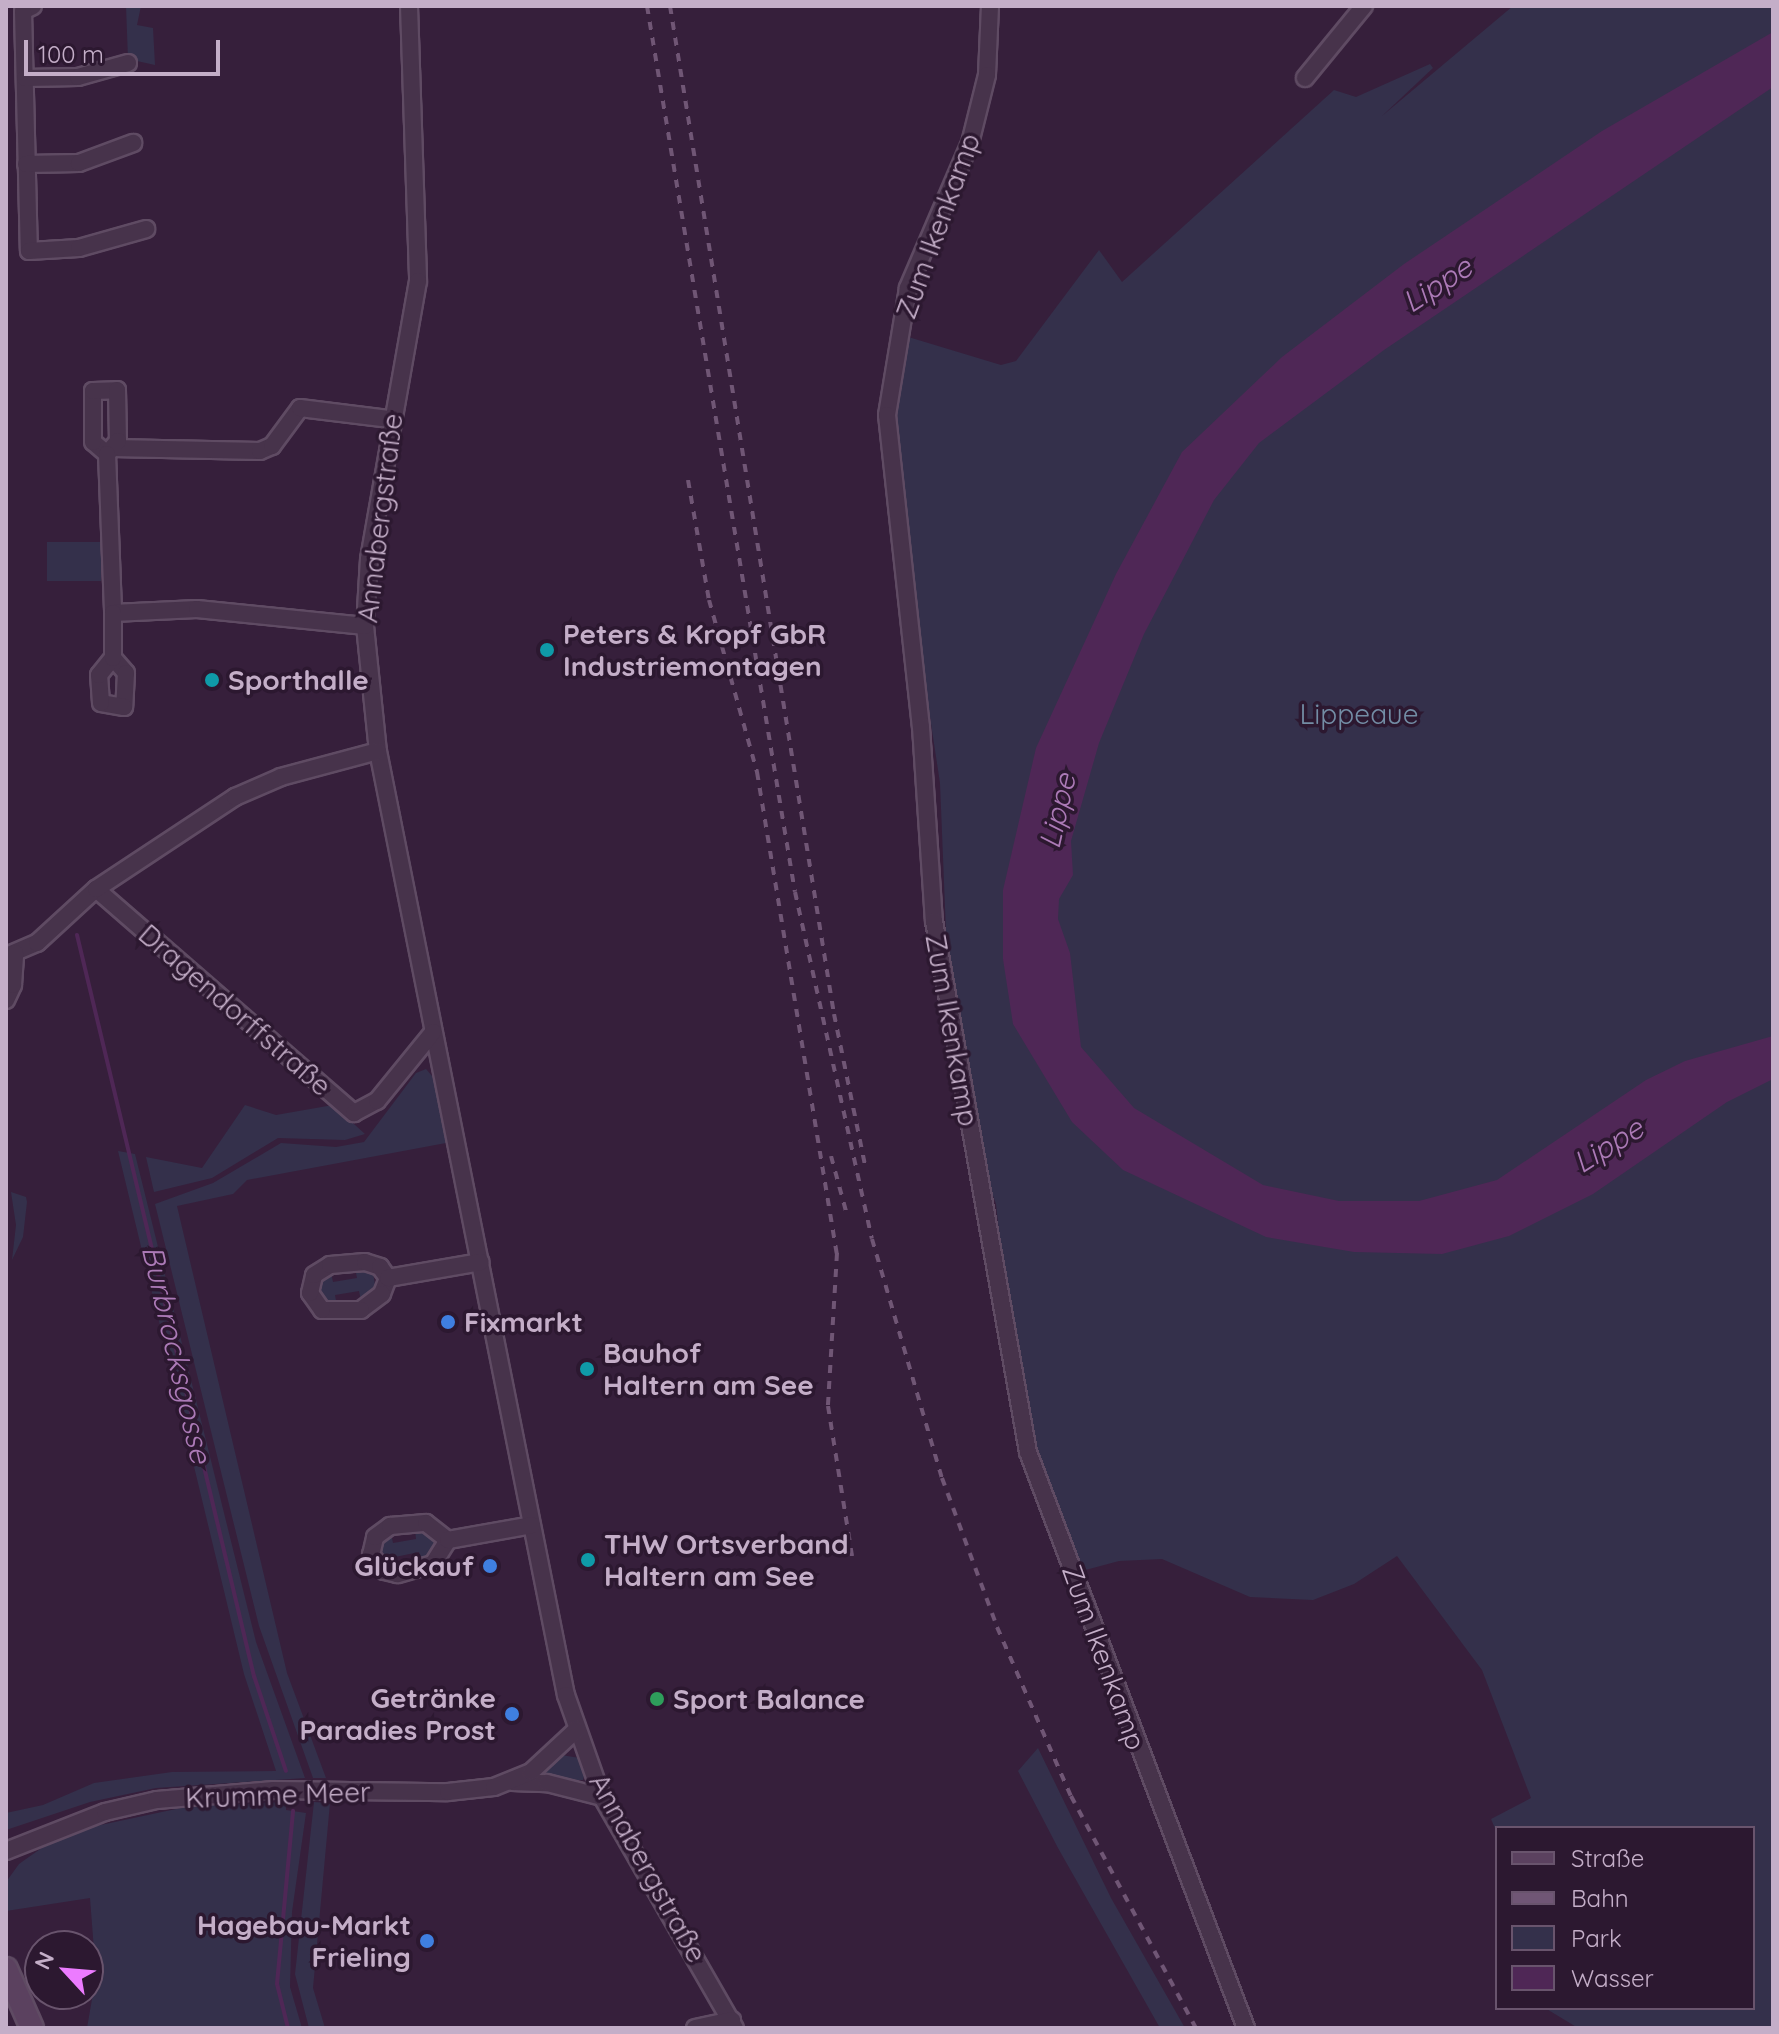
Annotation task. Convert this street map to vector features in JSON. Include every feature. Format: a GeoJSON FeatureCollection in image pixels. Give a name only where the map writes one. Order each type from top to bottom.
{"type":"FeatureCollection","features":[{"type":"Feature","properties":{"kind":"main road"},"geometry":{"type":"LineString","coordinates":[[6,1969],[32,2028]]}},
{"type":"Feature","properties":{"kind":"street"},"geometry":{"type":"LineString","coordinates":[[33,6],[23,11],[29,251],[79,248],[146,229]]}},
{"type":"Feature","properties":{"kind":"street","name":"Annabergstraße"},"geometry":{"type":"LineString","coordinates":[[409,6],[418,281],[390,419],[365,626],[378,751],[532,1525],[576,1730],[602,1797],[734,2024],[695,2028]]}},
{"type":"Feature","properties":{"kind":"street","name":"Zum Ikenkamp"},"geometry":{"type":"LineString","coordinates":[[990,6],[987,75],[970,143],[908,288],[887,415],[921,727],[934,921],[1028,1452],[1246,2028]]}},
{"type":"Feature","properties":{"kind":"street"},"geometry":{"type":"LineString","coordinates":[[1305,78],[1364,6]]}},
{"type":"Feature","properties":{"kind":"street"},"geometry":{"type":"LineString","coordinates":[[25,78],[78,77],[128,63]]}},
{"type":"Feature","properties":{"kind":"street"},"geometry":{"type":"LineString","coordinates":[[26,164],[79,163],[133,143]]}},
{"type":"Feature","properties":{"kind":"street"},"geometry":{"type":"LineString","coordinates":[[113,658],[110,451],[260,451],[272,446],[300,408],[390,419]]}},
{"type":"Feature","properties":{"kind":"street"},"geometry":{"type":"LineString","coordinates":[[113,613],[197,609],[365,626]]}},
{"type":"Feature","properties":{"kind":"street"},"geometry":{"type":"LineString","coordinates":[[6,1000],[13,985],[10,954],[37,943],[96,889],[235,797],[281,777],[378,751]]}},
{"type":"Feature","properties":{"kind":"street","name":"Dragendorffstraße"},"geometry":{"type":"LineString","coordinates":[[96,889],[354,1113],[377,1101],[433,1032]]}},
{"type":"Feature","properties":{"kind":"street"},"geometry":{"type":"LineString","coordinates":[[365,1262],[380,1267],[388,1278],[382,1294],[361,1310],[322,1310],[310,1293],[314,1275],[330,1265],[365,1262]]}},
{"type":"Feature","properties":{"kind":"street"},"geometry":{"type":"LineString","coordinates":[[388,1278],[481,1262]]}},
{"type":"Feature","properties":{"kind":"street"},"geometry":{"type":"LineString","coordinates":[[448,1540],[433,1564],[397,1574],[378,1567],[371,1555],[375,1537],[390,1526],[426,1523],[448,1540],[532,1525]]}},
{"type":"Feature","properties":{"kind":"street","name":"Krumme Meer"},"geometry":{"type":"LineString","coordinates":[[511,1782],[544,1762],[576,1730]]}},
{"type":"Feature","properties":{"kind":"street","name":"Krumme Meer"},"geometry":{"type":"LineString","coordinates":[[6,1851],[105,1812],[157,1800],[274,1790],[448,1792],[511,1782],[547,1783],[602,1797]]}},
{"type":"Feature","properties":{"kind":"green space"},"geometry":{"type":"Polygon","coordinates":[[[126,6],[141,6],[137,25],[153,28],[155,65],[128,59],[126,6]]]}},
{"type":"Feature","properties":{"kind":"green space","name":"Lippeaue"},"geometry":{"type":"Polygon","coordinates":[[[1513,6],[1773,6],[1773,2028],[1578,2028],[1548,2010],[1755,2010],[1755,1826],[1495,1828],[1491,1819],[1531,1798],[1482,1670],[1397,1556],[1354,1584],[1313,1600],[1250,1597],[1162,1559],[1119,1561],[1078,1572],[1037,1455],[992,1233],[999,1232],[996,1204],[990,1187],[986,1195],[946,932],[940,783],[905,552],[895,422],[905,336],[1001,365],[1016,361],[1099,250],[1122,282],[1334,90],[1356,97],[1430,64],[1433,68],[1382,116],[1513,6]]]}},
{"type":"Feature","properties":{"kind":"green space"},"geometry":{"type":"Polygon","coordinates":[[[47,542],[101,542],[101,581],[47,581],[47,542]]]}},
{"type":"Feature","properties":{"kind":"green space"},"geometry":{"type":"Polygon","coordinates":[[[426,1069],[433,1077],[446,1143],[247,1180],[233,1194],[177,1206],[287,1673],[326,1778],[313,1778],[259,1626],[155,1204],[213,1183],[281,1143],[336,1147],[364,1142],[416,1073],[426,1069]]]}},
{"type":"Feature","properties":{"kind":"green space"},"geometry":{"type":"Polygon","coordinates":[[[245,1105],[276,1115],[333,1105],[365,1134],[345,1140],[278,1138],[212,1178],[154,1192],[146,1157],[202,1168],[245,1105]]]}},
{"type":"Feature","properties":{"kind":"green space"},"geometry":{"type":"Polygon","coordinates":[[[118,1151],[135,1154],[256,1642],[305,1778],[156,1788],[90,1802],[6,1830],[6,1813],[43,1805],[94,1783],[172,1772],[276,1771],[244,1674],[118,1151]]]}},
{"type":"Feature","properties":{"kind":"green space"},"geometry":{"type":"Polygon","coordinates":[[[11,1192],[26,1197],[27,1202],[23,1237],[12,1260],[16,1225],[11,1192]]]}},
{"type":"Feature","properties":{"kind":"green space"},"geometry":{"type":"Polygon","coordinates":[[[355,1268],[373,1273],[376,1290],[361,1301],[359,1291],[335,1295],[337,1306],[322,1303],[318,1281],[331,1272],[333,1282],[357,1278],[355,1268]]]}},
{"type":"Feature","properties":{"kind":"green space"},"geometry":{"type":"Polygon","coordinates":[[[415,1529],[435,1538],[436,1551],[421,1563],[419,1552],[395,1557],[397,1567],[386,1566],[376,1547],[391,1533],[393,1543],[416,1539],[415,1529]]]}},
{"type":"Feature","properties":{"kind":"green space"},"geometry":{"type":"Polygon","coordinates":[[[1038,1748],[1111,1898],[1185,2028],[1160,2028],[1058,1848],[1018,1771],[1038,1748]]]}},
{"type":"Feature","properties":{"kind":"green space"},"geometry":{"type":"Polygon","coordinates":[[[561,1755],[580,1758],[586,1770],[583,1780],[547,1780],[537,1774],[561,1755]]]}},
{"type":"Feature","properties":{"kind":"green space"},"geometry":{"type":"Polygon","coordinates":[[[286,1802],[286,1810],[306,1813],[292,1912],[290,1987],[302,2028],[87,2028],[90,2010],[104,2010],[104,1930],[92,1930],[90,1898],[6,1911],[6,1882],[19,1864],[43,1847],[96,1826],[190,1806],[286,1802]]]}},
{"type":"Feature","properties":{"kind":"green space"},"geometry":{"type":"Polygon","coordinates":[[[314,1802],[330,1803],[313,1988],[325,2028],[309,2028],[295,1974],[314,1802]]]}},
{"type":"Feature","properties":{"kind":"water","name":"Lippe"},"geometry":{"type":"Polygon","coordinates":[[[1773,32],[1773,87],[1384,350],[1259,443],[1214,500],[1144,634],[1099,743],[1071,841],[1073,875],[1059,899],[1058,919],[1070,953],[1081,1047],[1134,1108],[1263,1185],[1339,1201],[1419,1201],[1497,1180],[1646,1080],[1685,1061],[1773,1036],[1773,1079],[1727,1102],[1593,1194],[1509,1236],[1442,1254],[1354,1252],[1266,1237],[1123,1170],[1072,1122],[1013,1024],[1003,959],[1003,890],[1036,748],[1116,574],[1182,452],[1282,357],[1404,264],[1602,131],[1773,32]]]}},
{"type":"Feature","properties":{"kind":"waterway","name":"Burbrocksgosse"},"geometry":{"type":"LineString","coordinates":[[77,935],[254,1676],[286,1771]]}},
{"type":"Feature","properties":{"kind":"waterway","name":"Burbrocksgosse"},"geometry":{"type":"LineString","coordinates":[[288,2028],[277,1984],[293,1811]]}},
{"type":"Feature","properties":{"kind":"railway"},"geometry":{"type":"LineString","coordinates":[[647,6],[795,892],[872,1239],[942,1478],[997,1627],[1071,1796],[1196,2028]]}},
{"type":"Feature","properties":{"kind":"railway"},"geometry":{"type":"LineString","coordinates":[[670,6],[834,1014],[865,1165]]}},
{"type":"Feature","properties":{"kind":"railway"},"geometry":{"type":"LineString","coordinates":[[688,480],[709,600],[757,772],[837,1253],[828,1406],[852,1556]]}},
{"type":"Feature","properties":{"kind":"railway"},"geometry":{"type":"LineString","coordinates":[[831,1156],[847,1215]]}},
{"type":"Feature","properties":{"kind":"place","name":"Peters & Kropf GbR Industriemontagen"},"geometry":{"type":"Point","coordinates":[547,650]}},
{"type":"Feature","properties":{"kind":"place","name":"Sporthalle"},"geometry":{"type":"Point","coordinates":[212,680]}},
{"type":"Feature","properties":{"kind":"place","name":"Fixmarkt"},"geometry":{"type":"Point","coordinates":[448,1322]}},
{"type":"Feature","properties":{"kind":"place","name":"Bauhof Haltern am See"},"geometry":{"type":"Point","coordinates":[587,1369]}},
{"type":"Feature","properties":{"kind":"place","name":"THW Ortsverband Haltern am See"},"geometry":{"type":"Point","coordinates":[588,1560]}},
{"type":"Feature","properties":{"kind":"place","name":"Glückauf"},"geometry":{"type":"Point","coordinates":[490,1566]}},
{"type":"Feature","properties":{"kind":"place","name":"Sport Balance"},"geometry":{"type":"Point","coordinates":[657,1699]}},
{"type":"Feature","properties":{"kind":"place","name":"Getränke Paradies Prost"},"geometry":{"type":"Point","coordinates":[512,1714]}},
{"type":"Feature","properties":{"kind":"place","name":"Hagebau-Markt Frieling"},"geometry":{"type":"Point","coordinates":[427,1941]}}]}
